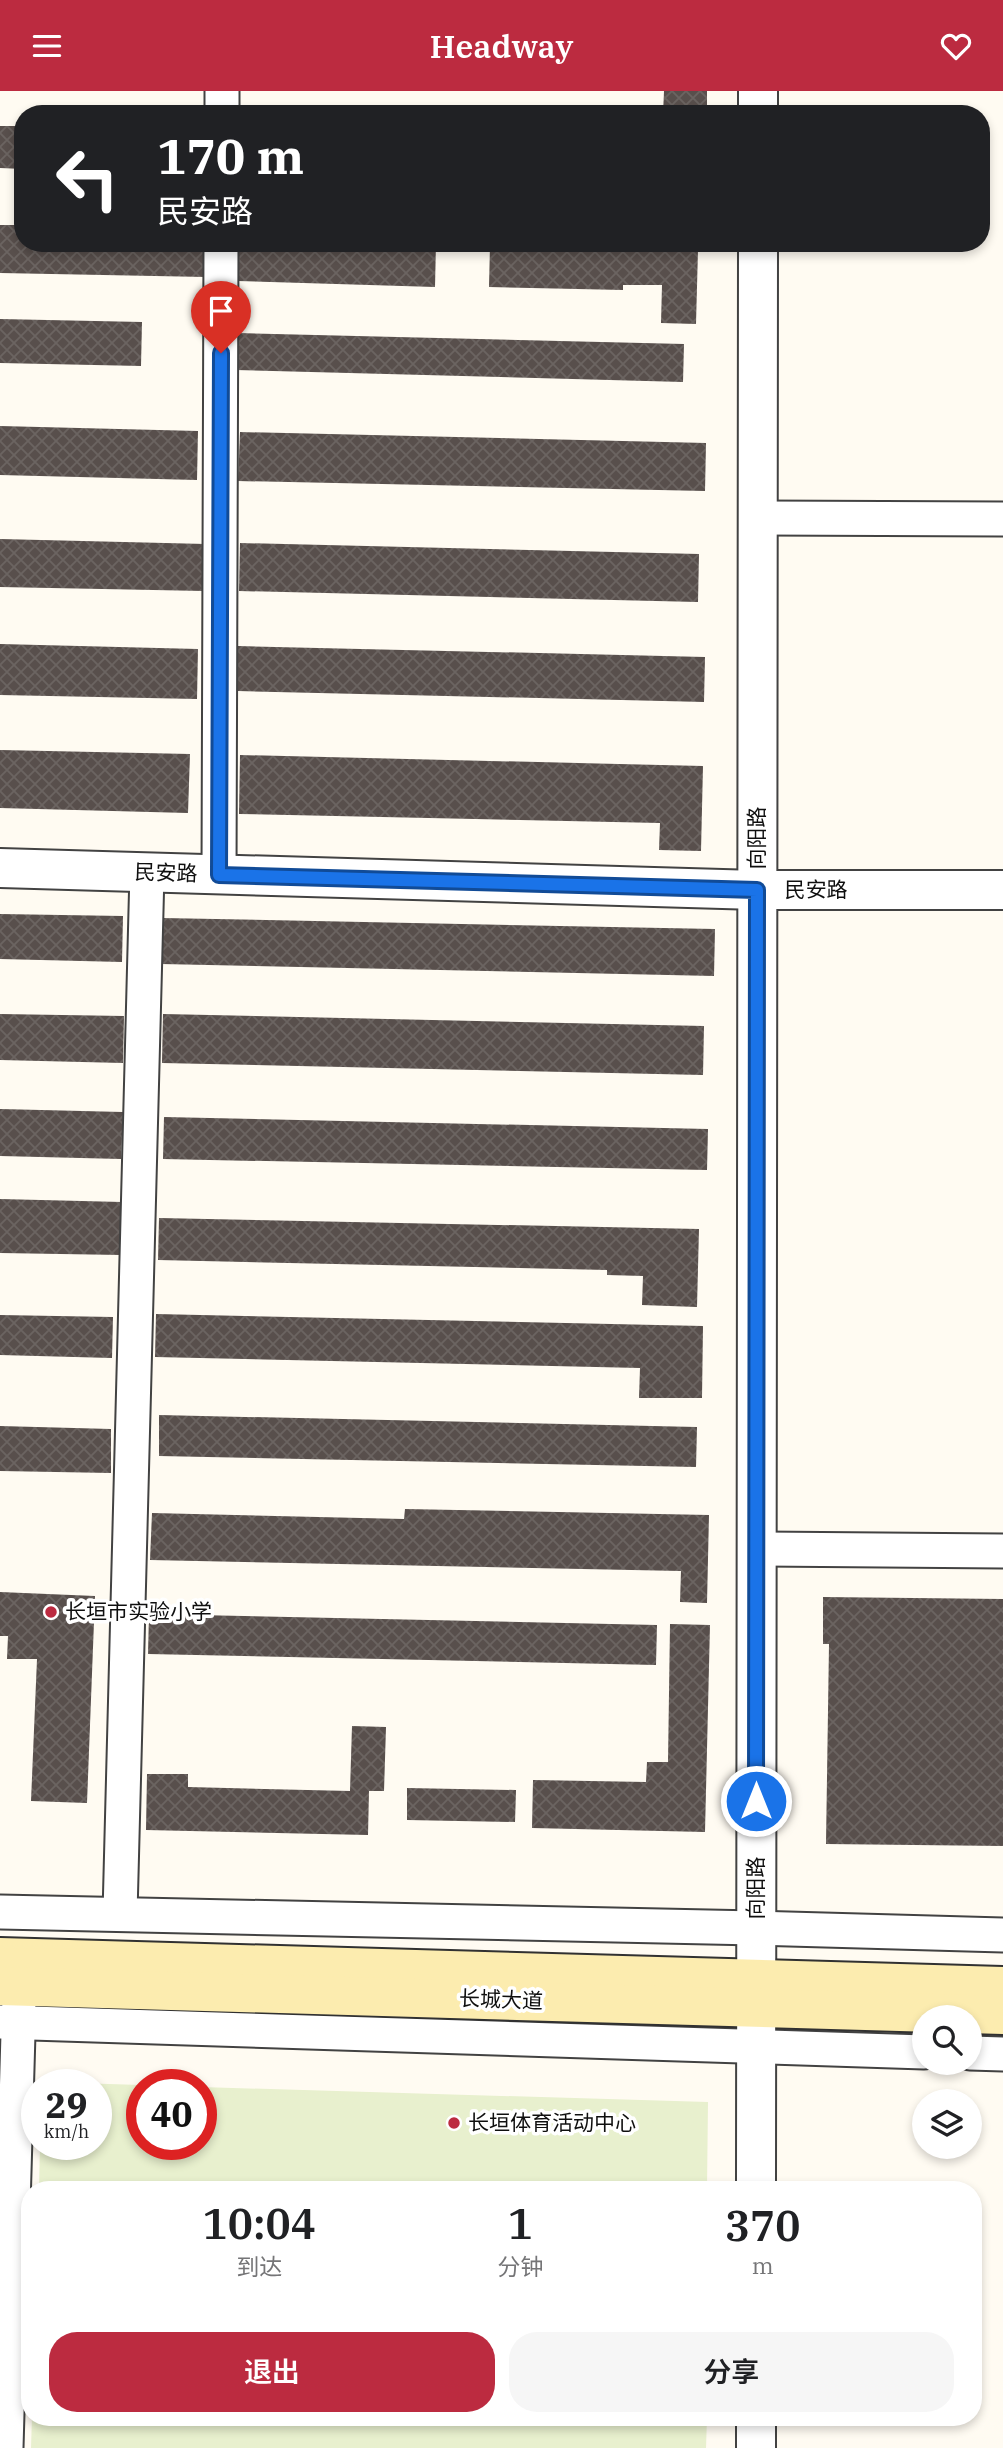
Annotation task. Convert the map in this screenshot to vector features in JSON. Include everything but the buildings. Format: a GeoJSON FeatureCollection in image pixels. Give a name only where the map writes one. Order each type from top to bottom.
{"type":"FeatureCollection","features":[{"type":"Feature","properties":{"kind":"main road","name":"长城大道"},"geometry":{"type":"LineString","coordinates":[[7,1995],[756,1993],[1003,1986]]}},
{"type":"Feature","properties":{"kind":"main road","name":"长城大道"},"geometry":{"type":"LineString","coordinates":[[756,1993],[1003,2015]]}},
{"type":"Feature","properties":{"kind":"street"},"geometry":{"type":"LineString","coordinates":[[219,875],[221,252]]}},
{"type":"Feature","properties":{"kind":"street","name":"向阳路"},"geometry":{"type":"LineString","coordinates":[[756,2181],[758,252]]}},
{"type":"Feature","properties":{"kind":"street"},"geometry":{"type":"LineString","coordinates":[[757,518],[1003,519]]}},
{"type":"Feature","properties":{"kind":"street","name":"民安路"},"geometry":{"type":"LineString","coordinates":[[0,868],[757,890],[1003,890]]}},
{"type":"Feature","properties":{"kind":"street"},"geometry":{"type":"LineString","coordinates":[[120,1914],[147,872]]}},
{"type":"Feature","properties":{"kind":"street"},"geometry":{"type":"LineString","coordinates":[[756,1549],[1003,1551]]}},
{"type":"Feature","properties":{"kind":"street"},"geometry":{"type":"LineString","coordinates":[[0,1912],[1003,1935]]}},
{"type":"Feature","properties":{"kind":"street"},"geometry":{"type":"LineString","coordinates":[[6,2448],[7,1995],[756,2046],[912,2052]]}},
{"type":"Feature","properties":{"kind":"street"},"geometry":{"type":"LineString","coordinates":[[982,2053],[1003,2054]]}},
{"type":"Feature","properties":{"kind":"street"},"geometry":{"type":"LineString","coordinates":[[755,2426],[755,2448]]}},
{"type":"Feature","properties":{"kind":"green space","name":"长垣体育活动中心"},"geometry":{"type":"Polygon","coordinates":[[[112,2084],[126,2085],[126,2160],[217,2160],[217,2087],[708,2102],[707,2181],[39,2181],[40,2160],[112,2160],[112,2084]]]}},
{"type":"Feature","properties":{"kind":"green space"},"geometry":{"type":"Polygon","coordinates":[[[32,2426],[707,2426],[706,2448],[31,2448],[32,2426]]]}},
{"type":"Feature","properties":{"kind":"place","name":"长垣市实验小学"},"geometry":{"type":"Point","coordinates":[51,1612]}},
{"type":"Feature","properties":{"kind":"place","name":"长垣体育活动中心"},"geometry":{"type":"Point","coordinates":[454,2123]}},
{"type":"Feature","properties":{"kind":"route"},"geometry":{"type":"LineString","coordinates":[[221,353],[219,875],[757,890],[756,1801]]}}]}
